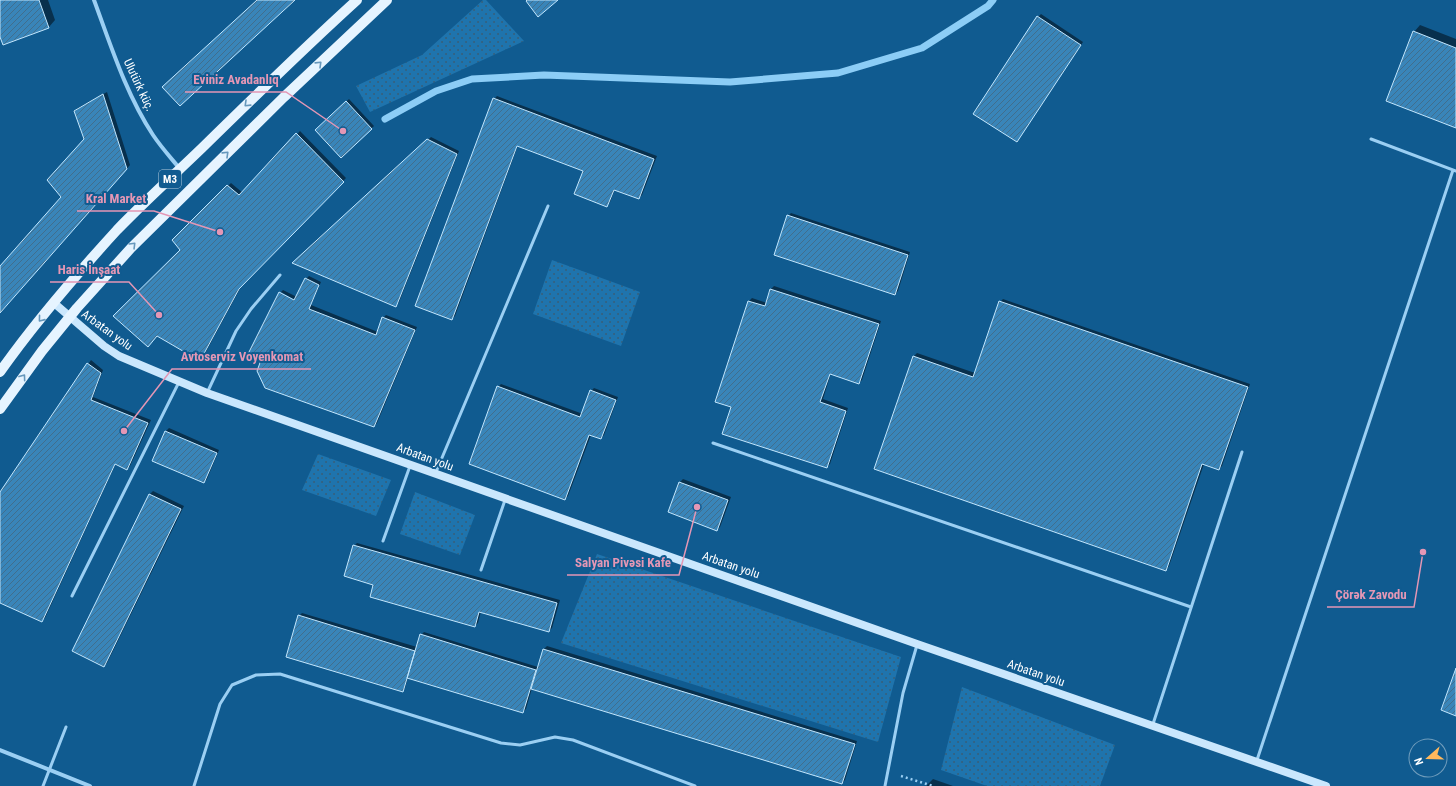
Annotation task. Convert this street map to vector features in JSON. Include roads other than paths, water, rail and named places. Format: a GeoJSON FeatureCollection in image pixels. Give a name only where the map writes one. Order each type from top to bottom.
{"type":"FeatureCollection","features":[{"type":"Feature","properties":{"kind":"main road","name":"M3"},"geometry":{"type":"LineString","coordinates":[[0,372],[54,303],[118,229],[357,0]]}},
{"type":"Feature","properties":{"kind":"main road"},"geometry":{"type":"LineString","coordinates":[[0,409],[42,351],[131,248],[284,97],[388,0]]}},
{"type":"Feature","properties":{"kind":"main road","name":"Arbatan yolu"},"geometry":{"type":"LineString","coordinates":[[54,303],[104,346],[120,356],[179,382],[917,644],[1326,786]]}},
{"type":"Feature","properties":{"kind":"street","name":"Ulutürk küç."},"geometry":{"type":"LineString","coordinates":[[94,0],[125,82],[137,108],[154,136],[180,169]]}},
{"type":"Feature","properties":{"kind":"street"},"geometry":{"type":"LineString","coordinates":[[0,750],[90,786]]}},
{"type":"Feature","properties":{"kind":"lane"},"geometry":{"type":"LineString","coordinates":[[1256,762],[1454,170],[1371,139]]}},
{"type":"Feature","properties":{"kind":"lane"},"geometry":{"type":"LineString","coordinates":[[436,474],[548,206]]}},
{"type":"Feature","properties":{"kind":"lane"},"geometry":{"type":"LineString","coordinates":[[208,393],[236,331],[250,309],[280,275]]}},
{"type":"Feature","properties":{"kind":"lane"},"geometry":{"type":"LineString","coordinates":[[72,596],[179,382]]}},
{"type":"Feature","properties":{"kind":"lane"},"geometry":{"type":"LineString","coordinates":[[714,443],[1191,607]]}},
{"type":"Feature","properties":{"kind":"lane"},"geometry":{"type":"LineString","coordinates":[[1152,726],[1242,452]]}},
{"type":"Feature","properties":{"kind":"lane"},"geometry":{"type":"LineString","coordinates":[[383,541],[410,465]]}},
{"type":"Feature","properties":{"kind":"lane"},"geometry":{"type":"LineString","coordinates":[[481,570],[505,498]]}},
{"type":"Feature","properties":{"kind":"lane"},"geometry":{"type":"LineString","coordinates":[[885,786],[903,694],[917,644]]}},
{"type":"Feature","properties":{"kind":"lane"},"geometry":{"type":"LineString","coordinates":[[194,786],[220,704],[232,685],[256,675],[280,674],[501,743],[520,745],[555,737],[573,740],[695,786]]}},
{"type":"Feature","properties":{"kind":"lane"},"geometry":{"type":"LineString","coordinates":[[43,786],[66,727]]}},
{"type":"Feature","properties":{"kind":"waterway"},"geometry":{"type":"LineString","coordinates":[[385,119],[436,91],[472,79],[544,75],[730,82],[838,73],[922,48],[988,6],[993,0]]}},
{"type":"Feature","properties":{"kind":"place","name":"Eviniz Avadanlıq"},"geometry":{"type":"Point","coordinates":[343,131]}},
{"type":"Feature","properties":{"kind":"place","name":"Kral Market"},"geometry":{"type":"Point","coordinates":[220,232]}},
{"type":"Feature","properties":{"kind":"place","name":"Haris İnşaat"},"geometry":{"type":"Point","coordinates":[159,315]}},
{"type":"Feature","properties":{"kind":"place","name":"Avtoserviz Voyenkomat"},"geometry":{"type":"Point","coordinates":[124,431]}},
{"type":"Feature","properties":{"kind":"place","name":"Salyan Pivəsi Kafe"},"geometry":{"type":"Point","coordinates":[697,507]}},
{"type":"Feature","properties":{"kind":"place","name":"Çörək Zavodu"},"geometry":{"type":"Point","coordinates":[1423,552]}}]}
